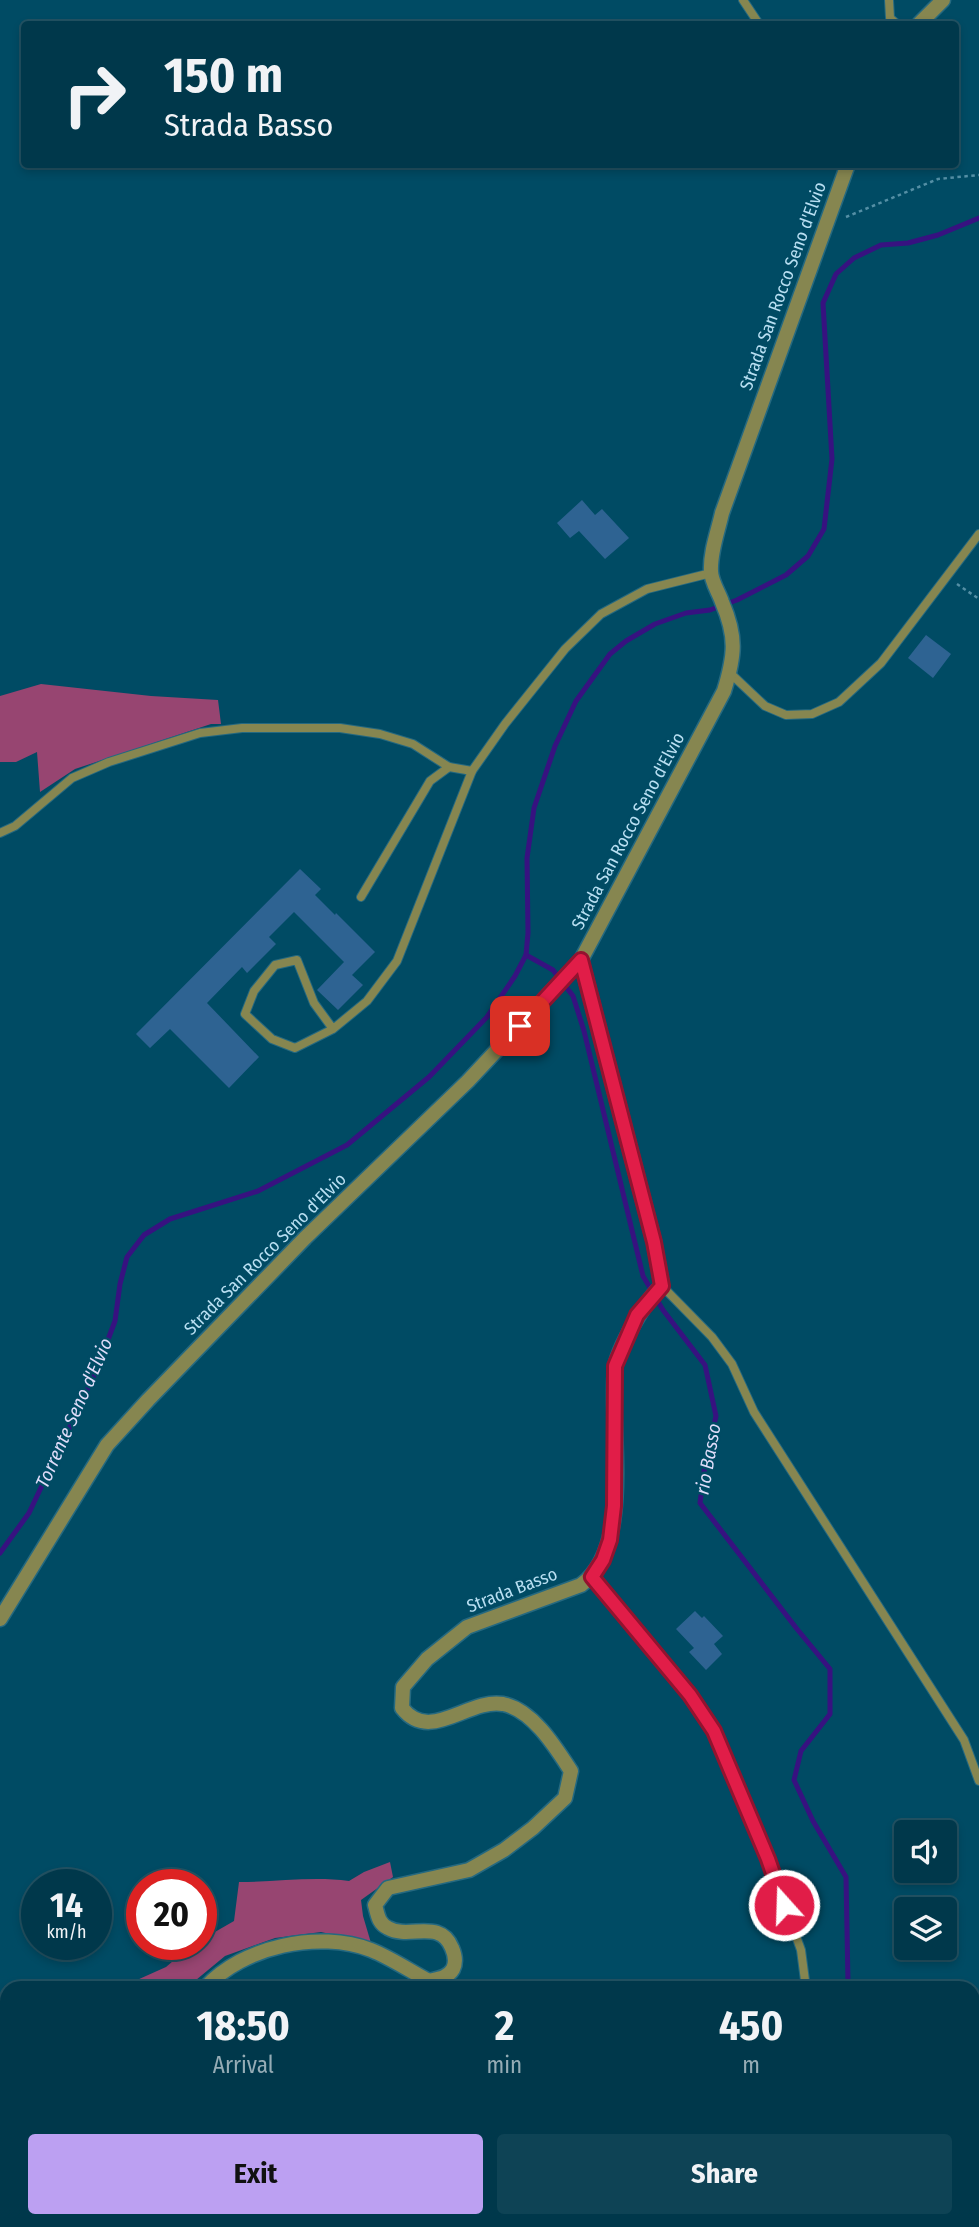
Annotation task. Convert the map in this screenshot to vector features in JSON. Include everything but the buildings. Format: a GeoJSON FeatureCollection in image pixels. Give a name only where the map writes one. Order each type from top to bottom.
{"type":"FeatureCollection","features":[{"type":"Feature","properties":{"kind":"street"},"geometry":{"type":"LineString","coordinates":[[922,21],[943,0]]}},
{"type":"Feature","properties":{"kind":"street","name":"Strada San Rocco Seno d'Elvio"},"geometry":{"type":"LineString","coordinates":[[0,1619],[107,1445],[148,1399],[305,1238],[468,1081],[581,960],[724,691],[732,667],[732,628],[713,579],[713,554],[722,513],[847,168]]}},
{"type":"Feature","properties":{"kind":"street"},"geometry":{"type":"LineString","coordinates":[[581,960],[654,1242],[660,1288],[637,1315],[615,1366],[614,1506],[610,1540],[603,1560],[592,1577]]}},
{"type":"Feature","properties":{"kind":"street","name":"Strada Basso"},"geometry":{"type":"LineString","coordinates":[[213,1981],[234,1964],[280,1945],[334,1941],[371,1950],[429,1981],[448,1976],[454,1968],[455,1955],[448,1939],[439,1933],[390,1930],[380,1922],[375,1905],[388,1888],[469,1870],[505,1850],[565,1798],[571,1771],[549,1738],[519,1711],[504,1704],[488,1704],[427,1723],[410,1717],[402,1707],[403,1687],[427,1659],[467,1627],[581,1584],[592,1577]]}},
{"type":"Feature","properties":{"kind":"lane"},"geometry":{"type":"LineString","coordinates":[[743,0],[757,21]]}},
{"type":"Feature","properties":{"kind":"lane"},"geometry":{"type":"LineString","coordinates":[[888,0],[890,18],[894,21]]}},
{"type":"Feature","properties":{"kind":"lane"},"geometry":{"type":"LineString","coordinates":[[732,667],[765,706],[786,715],[812,714],[839,702],[881,663],[979,534]]}},
{"type":"Feature","properties":{"kind":"lane"},"geometry":{"type":"LineString","coordinates":[[332,1029],[314,1003],[297,961],[275,965],[254,991],[245,1014],[272,1039],[295,1048],[332,1029],[367,1001],[397,961],[472,771],[505,724],[565,649],[601,614],[647,589],[713,579]]}},
{"type":"Feature","properties":{"kind":"lane"},"geometry":{"type":"LineString","coordinates":[[0,833],[15,827],[72,778],[110,762],[200,733],[242,728],[340,728],[380,734],[413,744],[449,767],[472,771]]}},
{"type":"Feature","properties":{"kind":"lane"},"geometry":{"type":"LineString","coordinates":[[361,897],[430,781],[449,767]]}},
{"type":"Feature","properties":{"kind":"lane"},"geometry":{"type":"LineString","coordinates":[[660,1288],[712,1337],[732,1364],[754,1412],[964,1740],[979,1781]]}},
{"type":"Feature","properties":{"kind":"lane"},"geometry":{"type":"LineString","coordinates":[[592,1577],[690,1695],[714,1731],[768,1859],[801,1950],[805,1981]]}},
{"type":"Feature","properties":{"kind":"path"},"geometry":{"type":"LineString","coordinates":[[826,225],[938,179],[979,175]]}},
{"type":"Feature","properties":{"kind":"path"},"geometry":{"type":"LineString","coordinates":[[946,576],[979,599]]}},
{"type":"Feature","properties":{"kind":"shaded area"},"geometry":{"type":"Polygon","coordinates":[[[41,684],[218,700],[221,724],[211,724],[75,769],[40,792],[37,752],[16,762],[0,762],[0,696],[41,684]]]}},
{"type":"Feature","properties":{"kind":"shaded area"},"geometry":{"type":"Polygon","coordinates":[[[390,1862],[393,1877],[361,1900],[371,1943],[321,1932],[275,1938],[225,1956],[195,1981],[137,1981],[174,1960],[217,1960],[217,1931],[234,1921],[239,1882],[308,1879],[349,1881],[390,1862]]]}},
{"type":"Feature","properties":{"kind":"waterway","name":"Torrente Seno d'Elvio"},"geometry":{"type":"LineString","coordinates":[[0,1553],[29,1513],[97,1369],[115,1321],[127,1257],[144,1235],[170,1219],[258,1191],[347,1145],[429,1077],[487,1017],[515,976],[526,955],[527,858],[534,808],[555,746],[576,701],[610,654],[655,624],[737,600],[786,575],[808,556],[824,529],[832,459],[823,303],[836,274],[854,258],[881,245],[908,243],[938,235],[979,218]]}},
{"type":"Feature","properties":{"kind":"waterway","name":"rio Basso"},"geometry":{"type":"LineString","coordinates":[[526,955],[553,970],[573,996],[584,1031],[643,1276],[663,1310],[705,1365],[716,1416],[700,1503],[830,1669],[830,1714],[801,1751],[794,1780],[813,1821],[846,1877],[848,1981]]}},
{"type":"Feature","properties":{"kind":"route"},"geometry":{"type":"LineString","coordinates":[[520,1026],[581,960],[654,1242],[662,1286],[637,1315],[615,1366],[614,1506],[610,1540],[603,1560],[592,1577],[690,1695],[714,1731],[768,1859],[784,1905]]}}]}
